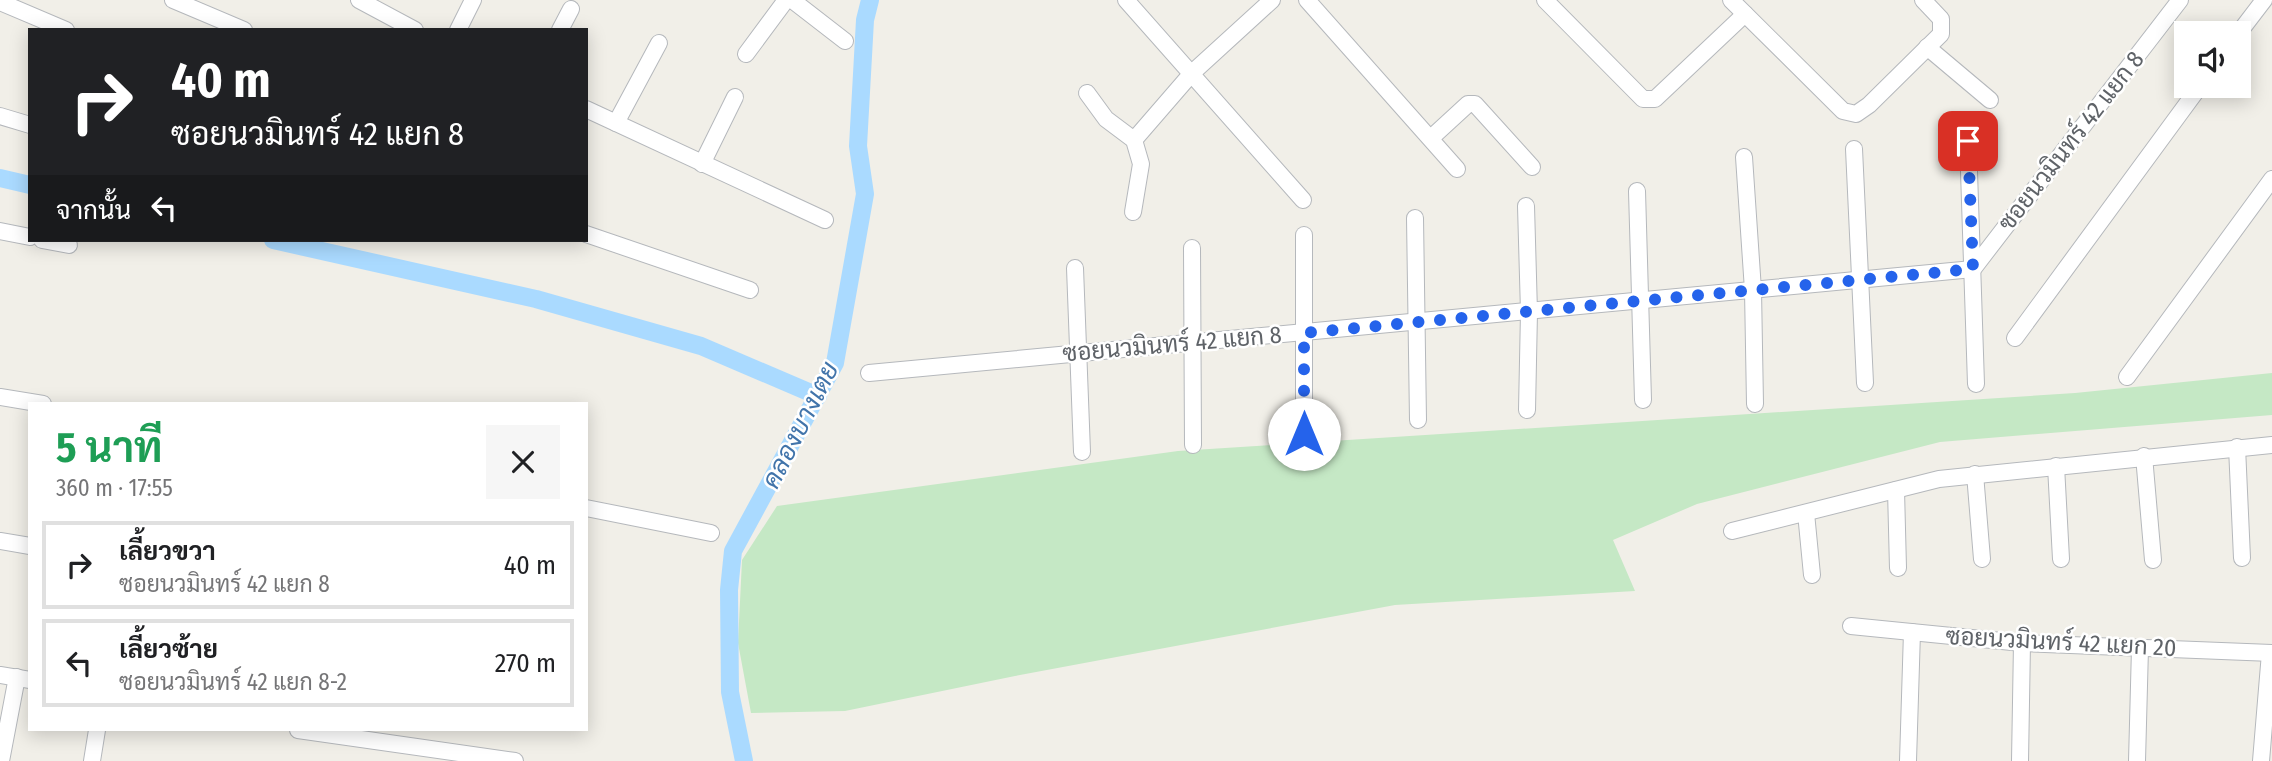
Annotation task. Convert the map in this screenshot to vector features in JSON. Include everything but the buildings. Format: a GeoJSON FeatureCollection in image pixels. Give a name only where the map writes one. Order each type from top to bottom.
{"type":"FeatureCollection","features":[{"type":"Feature","properties":{"kind":"street"},"geometry":{"type":"LineString","coordinates":[[173,0],[239,28]]}},
{"type":"Feature","properties":{"kind":"street"},"geometry":{"type":"LineString","coordinates":[[361,0],[411,28]]}},
{"type":"Feature","properties":{"kind":"street"},"geometry":{"type":"LineString","coordinates":[[459,28],[473,0]]}},
{"type":"Feature","properties":{"kind":"street"},"geometry":{"type":"LineString","coordinates":[[746,54],[786,0]]}},
{"type":"Feature","properties":{"kind":"street"},"geometry":{"type":"LineString","coordinates":[[792,0],[845,41]]}},
{"type":"Feature","properties":{"kind":"street"},"geometry":{"type":"LineString","coordinates":[[1126,0],[1303,200]]}},
{"type":"Feature","properties":{"kind":"street"},"geometry":{"type":"LineString","coordinates":[[1134,140],[1192,73],[1272,0]]}},
{"type":"Feature","properties":{"kind":"street"},"geometry":{"type":"LineString","coordinates":[[1307,0],[1457,169]]}},
{"type":"Feature","properties":{"kind":"street"},"geometry":{"type":"LineString","coordinates":[[1545,0],[1643,99],[1649,100],[1655,99],[1745,14]]}},
{"type":"Feature","properties":{"kind":"street"},"geometry":{"type":"LineString","coordinates":[[1731,0],[1843,110],[1856,114],[1869,105],[1941,34],[1941,19],[1923,0]]}},
{"type":"Feature","properties":{"kind":"street","name":"ซอยนวมินทร์ 42 แยก 8"},"geometry":{"type":"LineString","coordinates":[[869,373],[1973,269],[2180,0]]}},
{"type":"Feature","properties":{"kind":"street"},"geometry":{"type":"LineString","coordinates":[[2248,21],[2263,0]]}},
{"type":"Feature","properties":{"kind":"street"},"geometry":{"type":"LineString","coordinates":[[0,2],[60,28]]}},
{"type":"Feature","properties":{"kind":"street"},"geometry":{"type":"LineString","coordinates":[[561,28],[571,9]]}},
{"type":"Feature","properties":{"kind":"street"},"geometry":{"type":"LineString","coordinates":[[616,123],[659,43]]}},
{"type":"Feature","properties":{"kind":"street"},"geometry":{"type":"LineString","coordinates":[[1927,47],[1990,100]]}},
{"type":"Feature","properties":{"kind":"street"},"geometry":{"type":"LineString","coordinates":[[1087,93],[1106,119],[1134,140],[1141,164],[1133,212]]}},
{"type":"Feature","properties":{"kind":"street"},"geometry":{"type":"LineString","coordinates":[[702,164],[735,97]]}},
{"type":"Feature","properties":{"kind":"street"},"geometry":{"type":"LineString","coordinates":[[2015,338],[2191,98]]}},
{"type":"Feature","properties":{"kind":"street"},"geometry":{"type":"LineString","coordinates":[[1432,138],[1468,104],[1475,104],[1532,167]]}},
{"type":"Feature","properties":{"kind":"street"},"geometry":{"type":"LineString","coordinates":[[588,110],[825,220]]}},
{"type":"Feature","properties":{"kind":"street"},"geometry":{"type":"LineString","coordinates":[[0,116],[28,124]]}},
{"type":"Feature","properties":{"kind":"street"},"geometry":{"type":"LineString","coordinates":[[1968,141],[1976,384]]}},
{"type":"Feature","properties":{"kind":"street"},"geometry":{"type":"LineString","coordinates":[[1854,149],[1865,383]]}},
{"type":"Feature","properties":{"kind":"street"},"geometry":{"type":"LineString","coordinates":[[1744,157],[1753,290],[1755,404]]}},
{"type":"Feature","properties":{"kind":"street"},"geometry":{"type":"LineString","coordinates":[[2127,377],[2272,179]]}},
{"type":"Feature","properties":{"kind":"street"},"geometry":{"type":"LineString","coordinates":[[1637,191],[1643,400]]}},
{"type":"Feature","properties":{"kind":"street"},"geometry":{"type":"LineString","coordinates":[[1526,206],[1529,312],[1527,410]]}},
{"type":"Feature","properties":{"kind":"street"},"geometry":{"type":"LineString","coordinates":[[1415,218],[1418,420]]}},
{"type":"Feature","properties":{"kind":"street"},"geometry":{"type":"LineString","coordinates":[[0,231],[28,237]]}},
{"type":"Feature","properties":{"kind":"street"},"geometry":{"type":"LineString","coordinates":[[588,235],[750,290]]}},
{"type":"Feature","properties":{"kind":"street"},"geometry":{"type":"LineString","coordinates":[[1304,235],[1304,434]]}},
{"type":"Feature","properties":{"kind":"street"},"geometry":{"type":"LineString","coordinates":[[51,242],[69,246]]}},
{"type":"Feature","properties":{"kind":"street"},"geometry":{"type":"LineString","coordinates":[[1192,248],[1193,445]]}},
{"type":"Feature","properties":{"kind":"street"},"geometry":{"type":"LineString","coordinates":[[1076,268],[1082,452]]}},
{"type":"Feature","properties":{"kind":"street"},"geometry":{"type":"LineString","coordinates":[[0,397],[31,402]]}},
{"type":"Feature","properties":{"kind":"street"},"geometry":{"type":"LineString","coordinates":[[1731,531],[1896,490],[1975,474],[2272,445]]}},
{"type":"Feature","properties":{"kind":"street"},"geometry":{"type":"LineString","coordinates":[[2237,447],[2242,558]]}},
{"type":"Feature","properties":{"kind":"street"},"geometry":{"type":"LineString","coordinates":[[2144,456],[2153,560]]}},
{"type":"Feature","properties":{"kind":"street"},"geometry":{"type":"LineString","coordinates":[[2056,466],[2061,559]]}},
{"type":"Feature","properties":{"kind":"street"},"geometry":{"type":"LineString","coordinates":[[1975,474],[1982,559]]}},
{"type":"Feature","properties":{"kind":"street"},"geometry":{"type":"LineString","coordinates":[[1896,490],[1898,568]]}},
{"type":"Feature","properties":{"kind":"street"},"geometry":{"type":"LineString","coordinates":[[588,508],[711,533]]}},
{"type":"Feature","properties":{"kind":"street"},"geometry":{"type":"LineString","coordinates":[[1806,513],[1812,575]]}},
{"type":"Feature","properties":{"kind":"street"},"geometry":{"type":"LineString","coordinates":[[0,541],[28,546]]}},
{"type":"Feature","properties":{"kind":"street","name":"ซอยนวมินทร์ 42 แยก 20"},"geometry":{"type":"LineString","coordinates":[[1851,626],[2022,643],[2271,653]]}},
{"type":"Feature","properties":{"kind":"street"},"geometry":{"type":"LineString","coordinates":[[1908,761],[1912,632]]}},
{"type":"Feature","properties":{"kind":"street"},"geometry":{"type":"LineString","coordinates":[[2020,761],[2022,643]]}},
{"type":"Feature","properties":{"kind":"street"},"geometry":{"type":"LineString","coordinates":[[2137,761],[2140,648]]}},
{"type":"Feature","properties":{"kind":"street"},"geometry":{"type":"LineString","coordinates":[[2261,761],[2271,653]]}},
{"type":"Feature","properties":{"kind":"street"},"geometry":{"type":"LineString","coordinates":[[0,675],[23,678],[1,761]]}},
{"type":"Feature","properties":{"kind":"street"},"geometry":{"type":"LineString","coordinates":[[92,761],[97,731]]}},
{"type":"Feature","properties":{"kind":"street"},"geometry":{"type":"LineString","coordinates":[[305,731],[515,761]]}},
{"type":"Feature","properties":{"kind":"green space"},"geometry":{"type":"Polygon","coordinates":[[[2272,373],[2272,415],[1940,442],[1697,504],[1613,540],[1635,591],[1395,605],[1015,676],[845,711],[751,713],[738,643],[742,560],[777,506],[1178,451],[2075,393],[2272,373]]]}},
{"type":"Feature","properties":{"kind":"waterway","name":"คลองบางเตย"},"geometry":{"type":"LineString","coordinates":[[744,761],[730,692],[729,590],[733,551],[835,363],[865,194],[858,146],[865,20],[870,0]]}},
{"type":"Feature","properties":{"kind":"waterway"},"geometry":{"type":"LineString","coordinates":[[0,178],[28,185]]}},
{"type":"Feature","properties":{"kind":"waterway"},"geometry":{"type":"LineString","coordinates":[[282,242],[536,299],[701,346],[818,396]]}},
{"type":"Feature","properties":{"kind":"route"},"geometry":{"type":"LineString","coordinates":[[1304,434],[1304,333],[1973,269],[1968,141]]}}]}
